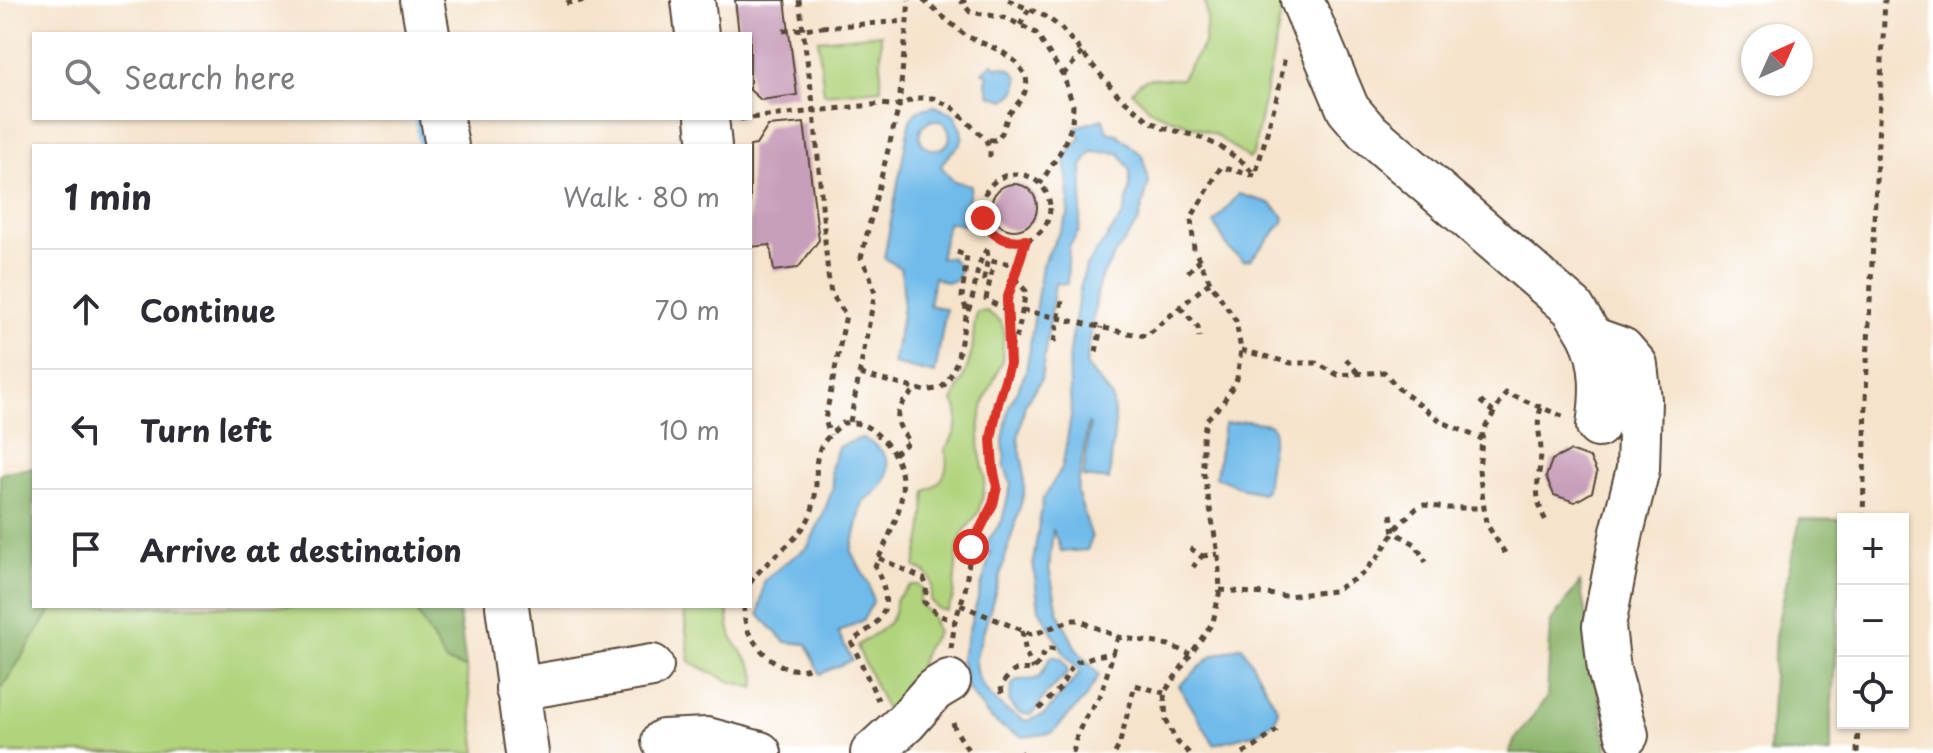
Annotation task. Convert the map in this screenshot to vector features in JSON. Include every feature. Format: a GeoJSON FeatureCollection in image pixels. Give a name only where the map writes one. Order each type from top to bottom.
{"type":"FeatureCollection","features":[{"type":"Feature","properties":{"kind":"street"},"geometry":{"type":"LineString","coordinates":[[422,0],[428,32]]}},
{"type":"Feature","properties":{"kind":"street"},"geometry":{"type":"LineString","coordinates":[[693,0],[697,32]]}},
{"type":"Feature","properties":{"kind":"street"},"geometry":{"type":"LineString","coordinates":[[1302,0],[1348,109],[1366,130],[1573,308],[1591,338],[1601,373],[1602,400],[1598,426]]}},
{"type":"Feature","properties":{"kind":"street"},"geometry":{"type":"LineString","coordinates":[[442,120],[447,144]]}},
{"type":"Feature","properties":{"kind":"street"},"geometry":{"type":"LineString","coordinates":[[1591,338],[1622,349],[1636,365],[1639,388],[1638,469],[1604,626],[1609,670],[1627,735]]}},
{"type":"Feature","properties":{"kind":"street"},"geometry":{"type":"LineString","coordinates":[[507,608],[527,753]]}},
{"type":"Feature","properties":{"kind":"street"},"geometry":{"type":"LineString","coordinates":[[517,689],[652,666]]}},
{"type":"Feature","properties":{"kind":"street"},"geometry":{"type":"LineString","coordinates":[[872,753],[906,722],[934,690],[949,681]]}},
{"type":"Feature","properties":{"kind":"street"},"geometry":{"type":"LineString","coordinates":[[663,741],[707,739],[760,753]]}},
{"type":"Feature","properties":{"kind":"path"},"geometry":{"type":"LineString","coordinates":[[566,3],[589,0]]}},
{"type":"Feature","properties":{"kind":"path"},"geometry":{"type":"LineString","coordinates":[[799,0],[814,111],[828,275],[831,293],[846,315],[825,420],[830,435]]}},
{"type":"Feature","properties":{"kind":"path"},"geometry":{"type":"LineString","coordinates":[[850,422],[875,293],[861,258],[899,106],[909,0]]}},
{"type":"Feature","properties":{"kind":"path"},"geometry":{"type":"LineString","coordinates":[[923,0],[966,36],[1001,51],[1016,62],[1026,76],[1027,86],[1023,97],[1008,115],[1002,133],[995,140],[986,140]]}},
{"type":"Feature","properties":{"kind":"path"},"geometry":{"type":"LineString","coordinates":[[953,0],[964,1],[970,12],[1006,18],[1036,33],[1063,75],[1073,105],[1072,125],[1062,149],[1040,184]]}},
{"type":"Feature","properties":{"kind":"path"},"geometry":{"type":"LineString","coordinates":[[1008,0],[1047,17],[1062,29],[1117,94],[1148,120],[1219,146],[1244,163],[1255,176]]}},
{"type":"Feature","properties":{"kind":"path"},"geometry":{"type":"LineString","coordinates":[[1863,513],[1867,363],[1885,0]]}},
{"type":"Feature","properties":{"kind":"path"},"geometry":{"type":"LineString","coordinates":[[1020,25],[1029,9]]}},
{"type":"Feature","properties":{"kind":"path"},"geometry":{"type":"LineString","coordinates":[[783,31],[907,21]]}},
{"type":"Feature","properties":{"kind":"path"},"geometry":{"type":"LineString","coordinates":[[1255,176],[1287,47]]}},
{"type":"Feature","properties":{"kind":"path"},"geometry":{"type":"LineString","coordinates":[[1063,75],[1082,53]]}},
{"type":"Feature","properties":{"kind":"path"},"geometry":{"type":"LineString","coordinates":[[708,129],[814,111],[881,104],[899,106],[915,98],[933,98],[953,108],[986,140],[990,160]]}},
{"type":"Feature","properties":{"kind":"path"},"geometry":{"type":"LineString","coordinates":[[1189,753],[1176,741],[1166,719],[1164,693],[1213,622],[1220,590],[1218,554],[1203,469],[1203,439],[1206,420],[1222,404],[1237,379],[1241,350],[1236,321],[1210,282],[1194,249],[1191,218],[1221,167],[1255,176]]}},
{"type":"Feature","properties":{"kind":"path"},"geometry":{"type":"LineString","coordinates":[[1008,174],[1031,177],[1047,194],[1049,206],[1044,227],[1026,240],[1016,242],[995,235],[987,228],[981,207],[989,187],[1008,174]]}},
{"type":"Feature","properties":{"kind":"path"},"geometry":{"type":"LineString","coordinates":[[970,753],[955,729],[950,709],[949,681],[955,621],[965,591],[971,547],[993,504],[997,487],[991,439],[1010,364],[1007,300],[1026,240]]}},
{"type":"Feature","properties":{"kind":"path"},"geometry":{"type":"LineString","coordinates":[[860,374],[925,391],[941,388],[948,381],[957,361],[980,259],[987,249],[984,279],[990,280]]}},
{"type":"Feature","properties":{"kind":"path"},"geometry":{"type":"LineString","coordinates":[[953,251],[967,255],[962,297],[967,312]]}},
{"type":"Feature","properties":{"kind":"path"},"geometry":{"type":"LineString","coordinates":[[1188,272],[1200,260]]}},
{"type":"Feature","properties":{"kind":"path"},"geometry":{"type":"LineString","coordinates":[[1007,311],[986,299],[994,261],[1017,265]]}},
{"type":"Feature","properties":{"kind":"path"},"geometry":{"type":"LineString","coordinates":[[1009,350],[1018,333],[1026,291],[1014,278]]}},
{"type":"Feature","properties":{"kind":"path"},"geometry":{"type":"LineString","coordinates":[[1022,310],[1146,336],[1210,282]]}},
{"type":"Feature","properties":{"kind":"path"},"geometry":{"type":"LineString","coordinates":[[1054,342],[1062,300]]}},
{"type":"Feature","properties":{"kind":"path"},"geometry":{"type":"LineString","coordinates":[[1180,307],[1198,327],[1199,337]]}},
{"type":"Feature","properties":{"kind":"path"},"geometry":{"type":"LineString","coordinates":[[1096,352],[1101,327]]}},
{"type":"Feature","properties":{"kind":"path"},"geometry":{"type":"LineString","coordinates":[[1241,350],[1291,363],[1316,363],[1338,375],[1384,372],[1398,388],[1442,422],[1482,439]]}},
{"type":"Feature","properties":{"kind":"path"},"geometry":{"type":"LineString","coordinates":[[1346,359],[1359,373]]}},
{"type":"Feature","properties":{"kind":"path"},"geometry":{"type":"LineString","coordinates":[[894,454],[910,441],[897,420],[899,408],[918,389]]}},
{"type":"Feature","properties":{"kind":"path"},"geometry":{"type":"LineString","coordinates":[[1505,553],[1486,523],[1479,470],[1483,431],[1506,393],[1582,423],[1598,426]]}},
{"type":"Feature","properties":{"kind":"path"},"geometry":{"type":"LineString","coordinates":[[1480,401],[1493,412]]}},
{"type":"Feature","properties":{"kind":"path"},"geometry":{"type":"LineString","coordinates":[[1541,408],[1537,420],[1541,451],[1536,484],[1539,509],[1546,521]]}},
{"type":"Feature","properties":{"kind":"path"},"geometry":{"type":"LineString","coordinates":[[752,580],[798,534],[808,519],[815,498],[815,464],[820,448],[830,435],[843,423],[857,422],[872,429],[894,454],[903,485],[901,507],[875,566],[886,593],[885,605],[880,620],[851,641],[881,705]]}},
{"type":"Feature","properties":{"kind":"path"},"geometry":{"type":"LineString","coordinates":[[1220,590],[1287,596],[1334,591],[1361,575],[1377,558],[1399,525],[1417,508],[1424,505],[1484,508]]}},
{"type":"Feature","properties":{"kind":"path"},"geometry":{"type":"LineString","coordinates":[[1391,514],[1394,532]]}},
{"type":"Feature","properties":{"kind":"path"},"geometry":{"type":"LineString","coordinates":[[1394,532],[1415,544],[1426,562]]}},
{"type":"Feature","properties":{"kind":"path"},"geometry":{"type":"LineString","coordinates":[[1190,548],[1202,556],[1218,554]]}},
{"type":"Feature","properties":{"kind":"path"},"geometry":{"type":"LineString","coordinates":[[1193,567],[1202,556]]}},
{"type":"Feature","properties":{"kind":"path"},"geometry":{"type":"LineString","coordinates":[[879,558],[924,579],[927,587],[924,602],[938,615],[955,621]]}},
{"type":"Feature","properties":{"kind":"path"},"geometry":{"type":"LineString","coordinates":[[960,605],[1022,630],[1037,633],[1078,620],[1118,637],[1169,645],[1190,654]]}},
{"type":"Feature","properties":{"kind":"path"},"geometry":{"type":"LineString","coordinates":[[744,608],[747,630],[774,662],[788,669],[809,668]]}},
{"type":"Feature","properties":{"kind":"path"},"geometry":{"type":"LineString","coordinates":[[1022,630],[1033,669]]}},
{"type":"Feature","properties":{"kind":"path"},"geometry":{"type":"LineString","coordinates":[[1073,753],[1084,720],[1101,694],[1118,637]]}},
{"type":"Feature","properties":{"kind":"path"},"geometry":{"type":"LineString","coordinates":[[1002,693],[1001,686],[1007,677],[1016,670],[1033,669],[1047,649],[1055,649]]}},
{"type":"Feature","properties":{"kind":"path"},"geometry":{"type":"LineString","coordinates":[[1039,709],[1060,688],[1077,662],[1114,653]]}},
{"type":"Feature","properties":{"kind":"path"},"geometry":{"type":"LineString","coordinates":[[1115,753],[1135,685],[1164,693]]}},
{"type":"Feature","properties":{"kind":"path"},"geometry":{"type":"LineString","coordinates":[[1857,753],[1858,729]]}},
{"type":"Feature","properties":{"kind":"path"},"geometry":{"type":"LineString","coordinates":[[1243,753],[1277,730]]}},
{"type":"Feature","properties":{"kind":"green space"},"geometry":{"type":"Polygon","coordinates":[[[1205,0],[1282,0],[1253,155],[1249,159],[1214,134],[1153,112],[1132,92],[1147,79],[1181,79],[1204,44],[1207,19],[1205,0]]]}},
{"type":"Feature","properties":{"kind":"green space"},"geometry":{"type":"Polygon","coordinates":[[[881,34],[881,89],[824,94],[818,40],[881,34]]]}},
{"type":"Feature","properties":{"kind":"green space"},"geometry":{"type":"Polygon","coordinates":[[[987,311],[1001,322],[1004,331],[1002,362],[985,399],[980,422],[979,449],[985,477],[983,496],[978,513],[958,545],[953,598],[947,611],[938,609],[930,600],[931,580],[915,567],[926,491],[937,484],[944,474],[947,462],[945,449],[958,420],[953,401],[970,358],[977,312],[987,311]]]}},
{"type":"Feature","properties":{"kind":"green space"},"geometry":{"type":"Polygon","coordinates":[[[32,468],[32,608],[53,608],[0,691],[0,475],[32,468]]]}},
{"type":"Feature","properties":{"kind":"green space"},"geometry":{"type":"Polygon","coordinates":[[[1800,519],[1837,520],[1837,631],[1831,753],[1769,753],[1775,636],[1800,519]]]}},
{"type":"Feature","properties":{"kind":"green space"},"geometry":{"type":"Polygon","coordinates":[[[0,520],[32,601],[32,608],[458,608],[477,753],[0,753],[0,520]]]}},
{"type":"Feature","properties":{"kind":"green space"},"geometry":{"type":"Polygon","coordinates":[[[1580,582],[1608,753],[1509,753],[1514,741],[1547,697],[1551,622],[1580,582]]]}},
{"type":"Feature","properties":{"kind":"green space"},"geometry":{"type":"Polygon","coordinates":[[[911,585],[922,588],[919,602],[932,617],[937,632],[925,650],[912,686],[887,711],[857,646],[889,622],[895,600],[911,585]]]}},
{"type":"Feature","properties":{"kind":"green space"},"geometry":{"type":"Polygon","coordinates":[[[414,608],[458,608],[466,668],[446,662],[414,608]]]}},
{"type":"Feature","properties":{"kind":"green space"},"geometry":{"type":"Polygon","coordinates":[[[683,608],[728,611],[732,637],[755,673],[755,688],[729,681],[690,662],[683,608]]]}},
{"type":"Feature","properties":{"kind":"water"},"geometry":{"type":"Polygon","coordinates":[[[993,63],[997,68],[1011,69],[1018,77],[1016,91],[1005,100],[990,95],[986,81],[988,76],[983,71],[993,63]]]}},
{"type":"Feature","properties":{"kind":"water"},"geometry":{"type":"Polygon","coordinates":[[[935,106],[955,115],[962,140],[941,166],[953,181],[971,185],[964,225],[948,222],[940,258],[950,257],[960,271],[955,281],[945,282],[934,277],[929,305],[946,309],[935,374],[893,364],[902,316],[902,280],[900,268],[884,258],[910,120],[918,110],[935,106]],[[932,120],[922,127],[920,135],[927,148],[940,148],[950,139],[943,122],[932,120]]]}},
{"type":"Feature","properties":{"kind":"water"},"geometry":{"type":"Polygon","coordinates":[[[1103,119],[1107,132],[1117,134],[1142,155],[1149,182],[1138,223],[1099,282],[1086,365],[1112,397],[1115,422],[1109,480],[1083,477],[1088,424],[1077,492],[1092,538],[1087,550],[1061,552],[1053,529],[1049,568],[1058,611],[1076,649],[1099,675],[1086,697],[1052,733],[1023,737],[989,717],[966,686],[961,658],[991,552],[979,553],[1002,521],[1011,484],[1005,468],[1003,441],[1009,406],[1026,372],[1042,265],[1068,216],[1065,157],[1081,138],[1076,127],[1103,119]],[[1092,152],[1082,166],[1079,231],[1069,247],[1067,284],[1055,283],[1041,380],[1025,404],[1018,439],[1024,470],[1024,493],[976,659],[979,679],[990,695],[1011,713],[1027,721],[1045,714],[1080,673],[1064,653],[1039,609],[1033,562],[1043,499],[1062,468],[1071,417],[1069,357],[1080,289],[1086,266],[1123,215],[1130,190],[1130,170],[1119,153],[1092,152]]]}},
{"type":"Feature","properties":{"kind":"water"},"geometry":{"type":"Polygon","coordinates":[[[1239,194],[1270,203],[1284,217],[1283,223],[1251,259],[1244,261],[1229,249],[1214,223],[1239,194]]]}},
{"type":"Feature","properties":{"kind":"water"},"geometry":{"type":"Polygon","coordinates":[[[1247,421],[1269,424],[1274,429],[1266,490],[1262,493],[1216,477],[1224,424],[1247,421]]]}},
{"type":"Feature","properties":{"kind":"water"},"geometry":{"type":"Polygon","coordinates":[[[861,438],[882,451],[888,468],[882,485],[863,501],[851,552],[869,584],[873,602],[863,620],[838,632],[852,660],[820,674],[807,644],[785,642],[759,615],[764,581],[808,547],[833,488],[831,469],[838,447],[861,438]]]}},
{"type":"Feature","properties":{"kind":"water"},"geometry":{"type":"Polygon","coordinates":[[[1242,646],[1278,710],[1276,719],[1257,733],[1214,744],[1179,686],[1212,656],[1242,646]]]}},
{"type":"Feature","properties":{"kind":"water"},"geometry":{"type":"Polygon","coordinates":[[[1052,656],[1062,659],[1067,674],[1030,715],[1019,713],[1009,702],[1012,685],[1017,680],[1040,676],[1052,656]]]}},
{"type":"Feature","properties":{"kind":"building"},"geometry":{"type":"Polygon","coordinates":[[[735,0],[785,0],[797,95],[761,100],[752,92],[752,32],[739,32],[735,0]]]}},
{"type":"Feature","properties":{"kind":"building"},"geometry":{"type":"Polygon","coordinates":[[[804,123],[819,240],[798,268],[774,271],[770,245],[752,247],[752,146],[756,145],[768,126],[804,123]]]}},
{"type":"Feature","properties":{"kind":"building"},"geometry":{"type":"Polygon","coordinates":[[[1014,184],[1030,191],[1037,207],[1030,223],[1014,230],[998,223],[991,207],[998,191],[1014,184]]]}},
{"type":"Feature","properties":{"kind":"building"},"geometry":{"type":"Polygon","coordinates":[[[1570,451],[1590,458],[1597,473],[1592,492],[1575,502],[1554,495],[1546,477],[1552,460],[1570,451]]]}},
{"type":"Feature","properties":{"kind":"waterway"},"geometry":{"type":"LineString","coordinates":[[419,120],[423,144]]}},
{"type":"Feature","properties":{"kind":"route"},"geometry":{"type":"LineString","coordinates":[[971,547],[985,523],[997,487],[991,439],[1010,364],[1007,300],[1026,240],[1016,242],[995,235],[987,228],[983,218]]}}]}
